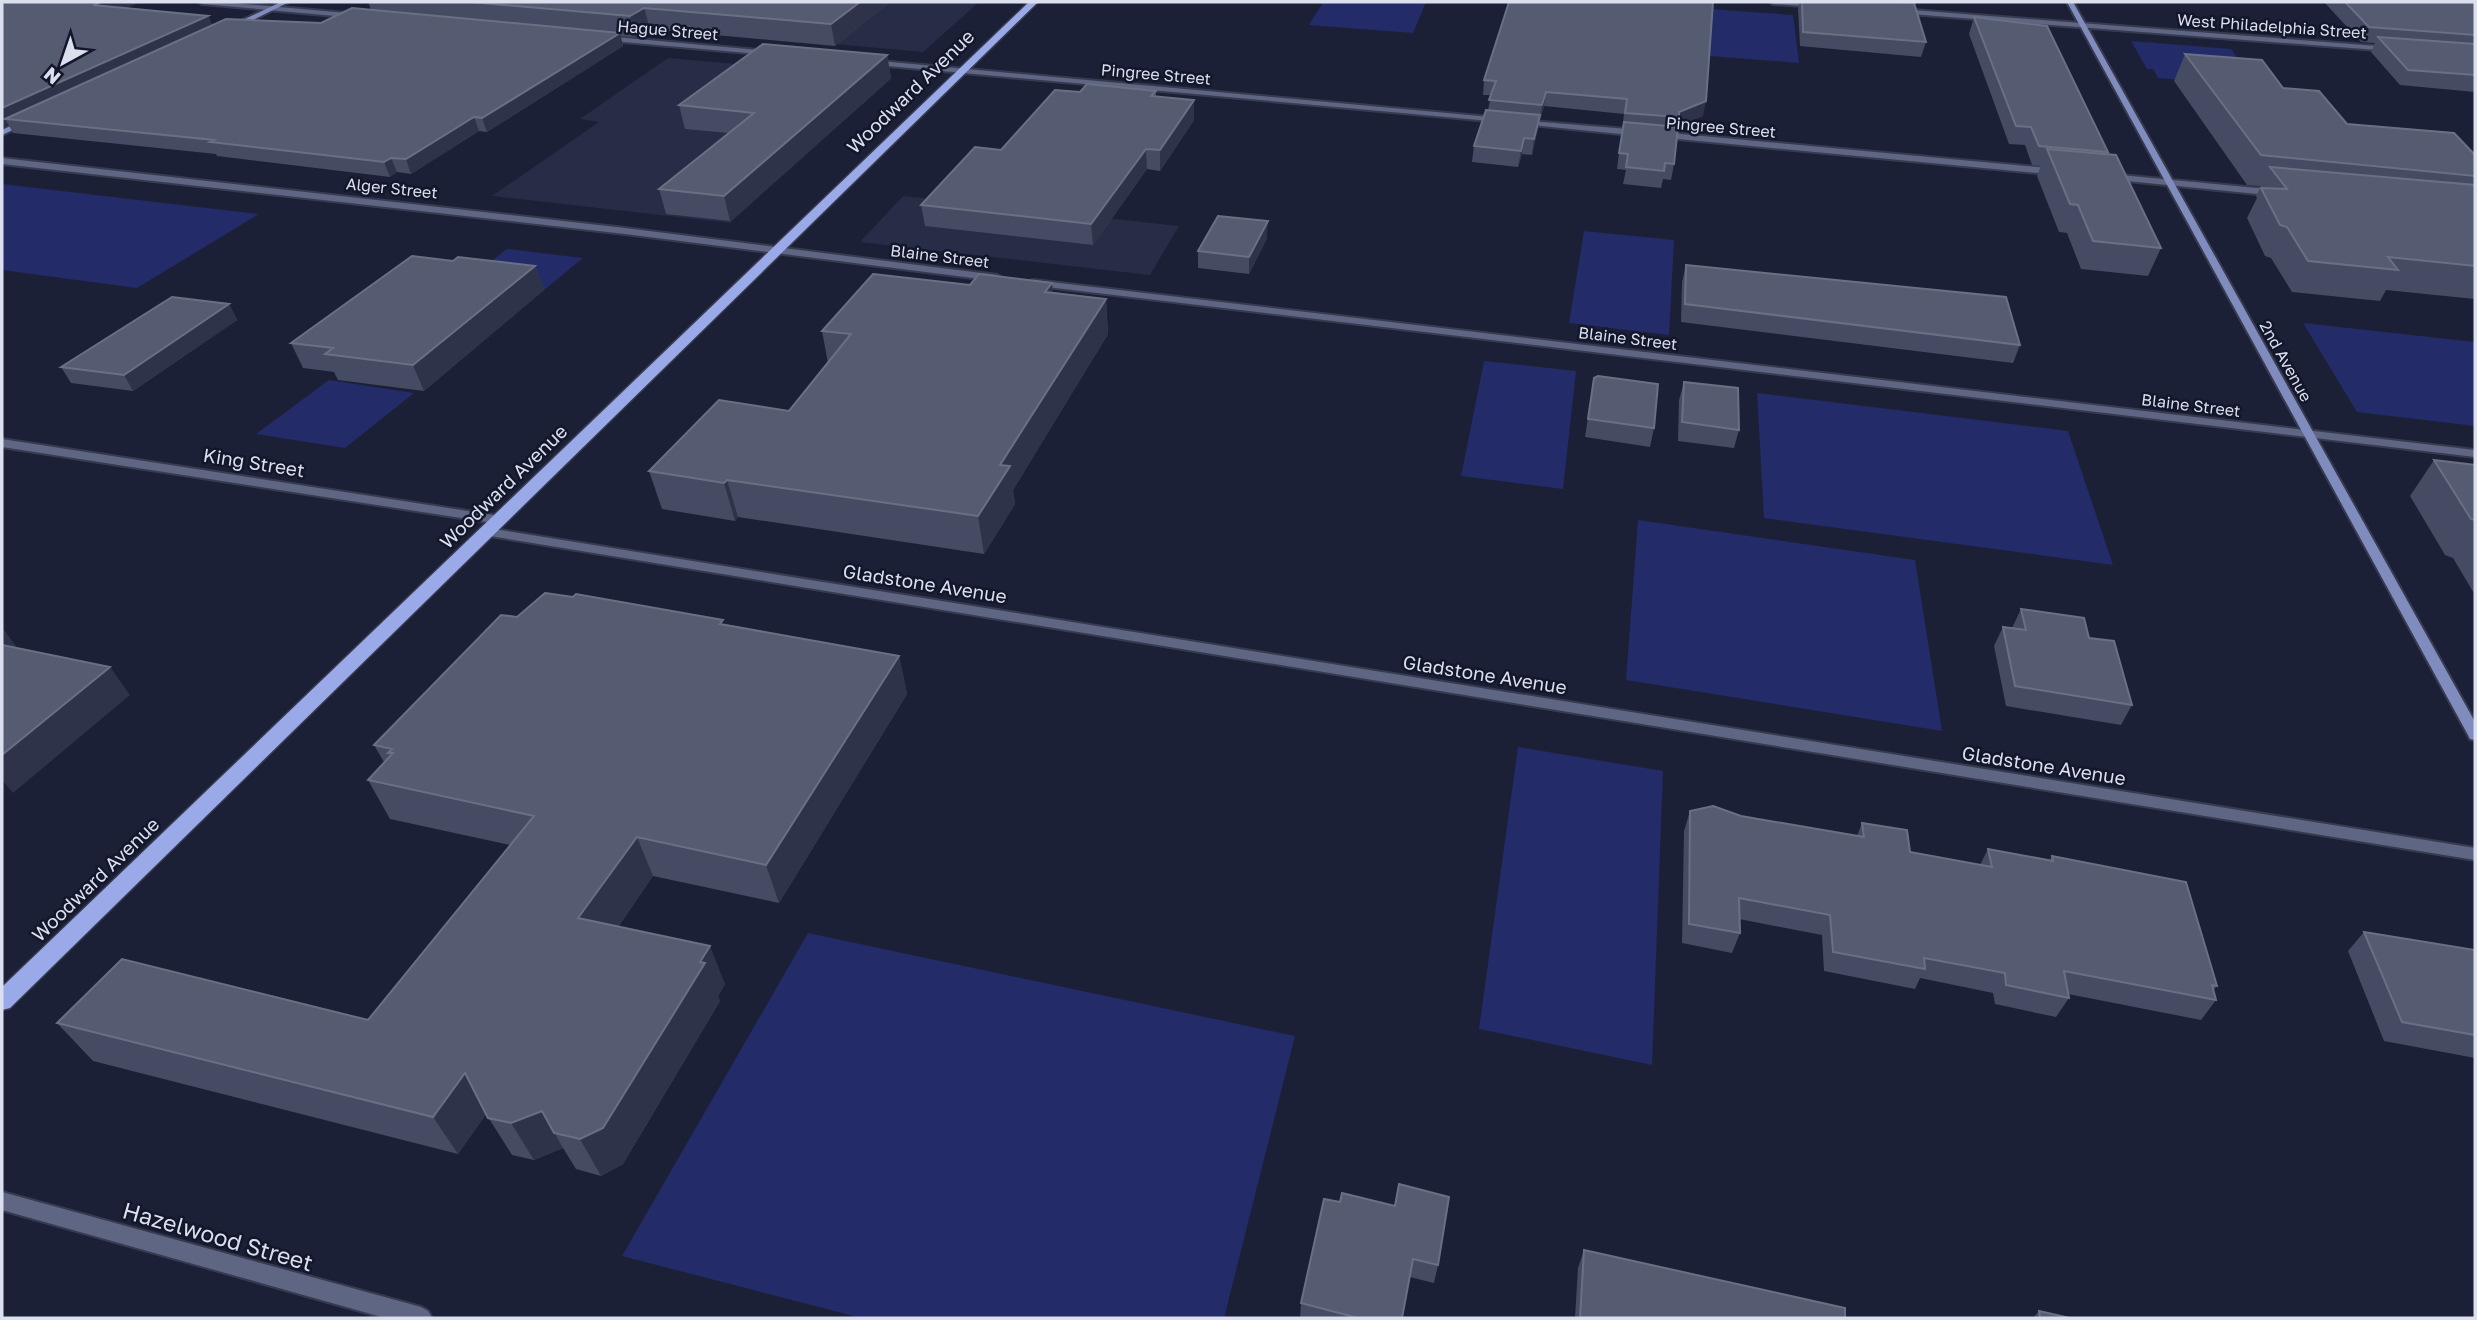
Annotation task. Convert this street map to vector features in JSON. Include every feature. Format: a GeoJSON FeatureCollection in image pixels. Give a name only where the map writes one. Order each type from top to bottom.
{"type":"FeatureCollection","features":[{"type":"Feature","properties":{"kind":"main road","name":"Woodward Avenue"},"geometry":{"type":"LineString","coordinates":[[2,1001],[1034,2]]}},
{"type":"Feature","properties":{"kind":"street"},"geometry":{"type":"LineString","coordinates":[[202,2],[373,17]]}},
{"type":"Feature","properties":{"kind":"street"},"geometry":{"type":"LineString","coordinates":[[226,30],[286,2]]}},
{"type":"Feature","properties":{"kind":"street"},"geometry":{"type":"LineString","coordinates":[[1773,2],[1826,6]]}},
{"type":"Feature","properties":{"kind":"street","name":"2nd Avenue"},"geometry":{"type":"LineString","coordinates":[[2070,2],[2475,735]]}},
{"type":"Feature","properties":{"kind":"street","name":"West Philadelphia Street"},"geometry":{"type":"LineString","coordinates":[[1893,11],[2406,50]]}},
{"type":"Feature","properties":{"kind":"street","name":"Hague Street"},"geometry":{"type":"LineString","coordinates":[[594,37],[774,53]]}},
{"type":"Feature","properties":{"kind":"street"},"geometry":{"type":"LineString","coordinates":[[857,61],[964,70]]}},
{"type":"Feature","properties":{"kind":"street","name":"Pingree Street"},"geometry":{"type":"LineString","coordinates":[[964,70],[2075,174]]}},
{"type":"Feature","properties":{"kind":"street"},"geometry":{"type":"LineString","coordinates":[[2,133],[37,116]]}},
{"type":"Feature","properties":{"kind":"street","name":"Alger Street"},"geometry":{"type":"LineString","coordinates":[[2,161],[778,251]]}},
{"type":"Feature","properties":{"kind":"street"},"geometry":{"type":"LineString","coordinates":[[2102,176],[2282,193]]}},
{"type":"Feature","properties":{"kind":"street","name":"Blaine Street"},"geometry":{"type":"LineString","coordinates":[[778,251],[1008,280]]}},
{"type":"Feature","properties":{"kind":"street","name":"Blaine Street"},"geometry":{"type":"LineString","coordinates":[[1022,281],[2475,454]]}},
{"type":"Feature","properties":{"kind":"street","name":"King Street"},"geometry":{"type":"LineString","coordinates":[[2,443],[500,520]]}},
{"type":"Feature","properties":{"kind":"street","name":"Gladstone Avenue"},"geometry":{"type":"LineString","coordinates":[[488,532],[2475,854]]}},
{"type":"Feature","properties":{"kind":"street","name":"Hazelwood Street"},"geometry":{"type":"LineString","coordinates":[[2,1201],[421,1318]]}},
{"type":"Feature","properties":{"kind":"shaded area"},"geometry":{"type":"Polygon","coordinates":[[[637,2],[979,2],[923,52],[602,23],[637,2]]]}},
{"type":"Feature","properties":{"kind":"shaded area"},"geometry":{"type":"Polygon","coordinates":[[[1323,2],[1426,2],[1413,33],[1309,25],[1323,2]]]}},
{"type":"Feature","properties":{"kind":"shaded area"},"geometry":{"type":"Polygon","coordinates":[[[1710,9],[1793,15],[1799,63],[1710,56],[1710,9]]]}},
{"type":"Feature","properties":{"kind":"shaded area"},"geometry":{"type":"Polygon","coordinates":[[[2131,41],[2231,49],[2257,86],[2158,78],[2153,69],[2147,69],[2131,41]]]}},
{"type":"Feature","properties":{"kind":"shaded area"},"geometry":{"type":"Polygon","coordinates":[[[668,58],[892,78],[730,223],[492,196],[599,122],[580,119],[668,58]]]}},
{"type":"Feature","properties":{"kind":"shaded area"},"geometry":{"type":"Polygon","coordinates":[[[2,184],[259,214],[137,288],[2,270],[2,184]]]}},
{"type":"Feature","properties":{"kind":"shaded area"},"geometry":{"type":"Polygon","coordinates":[[[903,196],[1179,226],[1150,275],[860,242],[903,196]]]}},
{"type":"Feature","properties":{"kind":"shaded area"},"geometry":{"type":"Polygon","coordinates":[[[1584,231],[1674,240],[1669,335],[1569,323],[1584,231]]]}},
{"type":"Feature","properties":{"kind":"shaded area"},"geometry":{"type":"Polygon","coordinates":[[[507,249],[583,258],[544,290],[466,280],[507,249]]]}},
{"type":"Feature","properties":{"kind":"shaded area"},"geometry":{"type":"Polygon","coordinates":[[[2303,323],[2475,342],[2475,426],[2357,412],[2303,323]]]}},
{"type":"Feature","properties":{"kind":"shaded area"},"geometry":{"type":"Polygon","coordinates":[[[1484,361],[1576,371],[1563,489],[1461,476],[1484,361]]]}},
{"type":"Feature","properties":{"kind":"shaded area"},"geometry":{"type":"Polygon","coordinates":[[[329,380],[414,393],[345,448],[256,434],[329,380]]]}},
{"type":"Feature","properties":{"kind":"shaded area"},"geometry":{"type":"Polygon","coordinates":[[[1757,393],[2068,431],[2113,565],[1764,518],[1757,393]]]}},
{"type":"Feature","properties":{"kind":"shaded area"},"geometry":{"type":"Polygon","coordinates":[[[1638,520],[1915,560],[1942,731],[1626,680],[1638,520]]]}},
{"type":"Feature","properties":{"kind":"shaded area"},"geometry":{"type":"Polygon","coordinates":[[[1518,747],[1663,771],[1652,1065],[1479,1029],[1518,747]]]}},
{"type":"Feature","properties":{"kind":"shaded area"},"geometry":{"type":"Polygon","coordinates":[[[808,933],[1295,1036],[1224,1318],[861,1318],[622,1256],[808,933]]]}},
{"type":"Feature","properties":{"kind":"building"},"geometry":{"type":"Polygon","coordinates":[[[2,2],[101,2],[93,5],[208,16],[2,108],[2,2]]]}},
{"type":"Feature","properties":{"kind":"building"},"geometry":{"type":"Polygon","coordinates":[[[470,2],[860,2],[831,24],[644,8],[630,16],[470,2]]]}},
{"type":"Feature","properties":{"kind":"building"},"geometry":{"type":"Polygon","coordinates":[[[1509,2],[1713,2],[1706,101],[1679,112],[1679,117],[1625,113],[1627,99],[1546,92],[1542,105],[1489,100],[1496,81],[1484,80],[1509,2]]]}},
{"type":"Feature","properties":{"kind":"building"},"geometry":{"type":"Polygon","coordinates":[[[1802,2],[1914,3],[1926,42],[1803,32],[1802,2]]]}},
{"type":"Feature","properties":{"kind":"building"},"geometry":{"type":"Polygon","coordinates":[[[2345,2],[2475,2],[2475,35],[2369,27],[2345,2]]]}},
{"type":"Feature","properties":{"kind":"building"},"geometry":{"type":"Polygon","coordinates":[[[352,8],[620,33],[482,118],[474,117],[406,159],[391,158],[384,162],[210,142],[214,140],[5,119],[226,19],[321,23],[352,8]]]}},
{"type":"Feature","properties":{"kind":"building"},"geometry":{"type":"Polygon","coordinates":[[[1974,17],[2047,26],[2108,152],[2039,146],[2031,127],[2016,126],[1974,17]]]}},
{"type":"Feature","properties":{"kind":"building"},"geometry":{"type":"Polygon","coordinates":[[[2378,37],[2475,44],[2475,75],[2408,70],[2378,37]]]}},
{"type":"Feature","properties":{"kind":"building"},"geometry":{"type":"Polygon","coordinates":[[[763,44],[887,55],[724,196],[659,189],[754,113],[679,105],[763,44]]]}},
{"type":"Feature","properties":{"kind":"building"},"geometry":{"type":"Polygon","coordinates":[[[2185,54],[2262,60],[2283,88],[2319,91],[2347,124],[2454,133],[2475,155],[2475,176],[2261,155],[2185,54]]]}},
{"type":"Feature","properties":{"kind":"building"},"geometry":{"type":"Polygon","coordinates":[[[1087,84],[1156,91],[1151,96],[1194,100],[1160,150],[1146,149],[1091,224],[921,205],[975,147],[1001,150],[1055,90],[1080,92],[1087,84]]]}},
{"type":"Feature","properties":{"kind":"building"},"geometry":{"type":"Polygon","coordinates":[[[1486,110],[1540,115],[1534,139],[1524,138],[1521,151],[1474,146],[1486,110]]]}},
{"type":"Feature","properties":{"kind":"building"},"geometry":{"type":"Polygon","coordinates":[[[1624,122],[1678,127],[1674,164],[1665,163],[1664,171],[1626,167],[1628,154],[1619,153],[1624,122]]]}},
{"type":"Feature","properties":{"kind":"building"},"geometry":{"type":"Polygon","coordinates":[[[2047,149],[2116,155],[2161,248],[2093,241],[2078,205],[2070,204],[2047,149]]]}},
{"type":"Feature","properties":{"kind":"building"},"geometry":{"type":"Polygon","coordinates":[[[2270,167],[2475,185],[2475,266],[2388,257],[2398,270],[2308,261],[2287,227],[2280,225],[2261,188],[2287,189],[2270,167]]]}},
{"type":"Feature","properties":{"kind":"building"},"geometry":{"type":"Polygon","coordinates":[[[1218,216],[1268,221],[1249,257],[1198,251],[1218,216]]]}},
{"type":"Feature","properties":{"kind":"building"},"geometry":{"type":"Polygon","coordinates":[[[412,256],[453,261],[458,257],[535,266],[413,365],[325,354],[333,348],[291,343],[412,256]]]}},
{"type":"Feature","properties":{"kind":"building"},"geometry":{"type":"Polygon","coordinates":[[[1686,265],[2006,297],[2020,345],[1685,304],[1686,265]]]}},
{"type":"Feature","properties":{"kind":"building"},"geometry":{"type":"Polygon","coordinates":[[[873,274],[970,285],[979,274],[1052,283],[1045,292],[1106,299],[1000,465],[1010,466],[978,516],[649,471],[719,400],[789,411],[851,334],[822,331],[873,274]]]}},
{"type":"Feature","properties":{"kind":"building"},"geometry":{"type":"Polygon","coordinates":[[[172,297],[229,304],[124,375],[61,367],[172,297]]]}},
{"type":"Feature","properties":{"kind":"building"},"geometry":{"type":"Polygon","coordinates":[[[1598,376],[1658,384],[1654,428],[1588,419],[1594,378],[1598,376]]]}},
{"type":"Feature","properties":{"kind":"building"},"geometry":{"type":"Polygon","coordinates":[[[1684,382],[1738,388],[1739,430],[1682,422],[1684,382]]]}},
{"type":"Feature","properties":{"kind":"building"},"geometry":{"type":"Polygon","coordinates":[[[2434,460],[2475,465],[2475,520],[2471,519],[2434,460]]]}},
{"type":"Feature","properties":{"kind":"building"},"geometry":{"type":"Polygon","coordinates":[[[545,593],[573,597],[576,594],[723,620],[720,624],[899,656],[766,865],[637,837],[578,918],[710,946],[700,962],[705,963],[603,1128],[580,1139],[554,1133],[542,1111],[511,1123],[488,1118],[465,1073],[433,1117],[57,1023],[122,959],[368,1020],[534,816],[368,780],[393,753],[388,753],[392,749],[374,745],[501,615],[517,617],[545,593]]]}},
{"type":"Feature","properties":{"kind":"building"},"geometry":{"type":"Polygon","coordinates":[[[2021,609],[2084,618],[2089,638],[2114,641],[2132,705],[2015,686],[2003,627],[2026,630],[2021,609]]]}},
{"type":"Feature","properties":{"kind":"building"},"geometry":{"type":"Polygon","coordinates":[[[2,645],[110,667],[2,755],[2,645]]]}},
{"type":"Feature","properties":{"kind":"building"},"geometry":{"type":"Polygon","coordinates":[[[1713,806],[1741,816],[1864,837],[1862,823],[1907,830],[1910,852],[1992,867],[1988,849],[2053,861],[2052,856],[2186,882],[2217,986],[2212,985],[2216,1000],[2064,971],[2069,998],[2006,985],[2005,973],[1924,958],[1925,969],[1833,952],[1830,915],[1739,898],[1740,933],[1689,924],[1690,811],[1713,806]]]}},
{"type":"Feature","properties":{"kind":"building"},"geometry":{"type":"Polygon","coordinates":[[[2364,932],[2475,950],[2475,1035],[2402,1022],[2364,932]]]}},
{"type":"Feature","properties":{"kind":"building"},"geometry":{"type":"Polygon","coordinates":[[[1399,1184],[1449,1197],[1438,1265],[1413,1259],[1402,1318],[1358,1318],[1301,1303],[1324,1199],[1340,1202],[1342,1193],[1395,1206],[1399,1184]]]}},
{"type":"Feature","properties":{"kind":"building"},"geometry":{"type":"Polygon","coordinates":[[[1584,1250],[1845,1308],[1845,1318],[1580,1318],[1584,1250]]]}},
{"type":"Feature","properties":{"kind":"building"},"geometry":{"type":"Polygon","coordinates":[[[2039,1311],[2070,1318],[2040,1318],[2039,1311]]]}}]}
